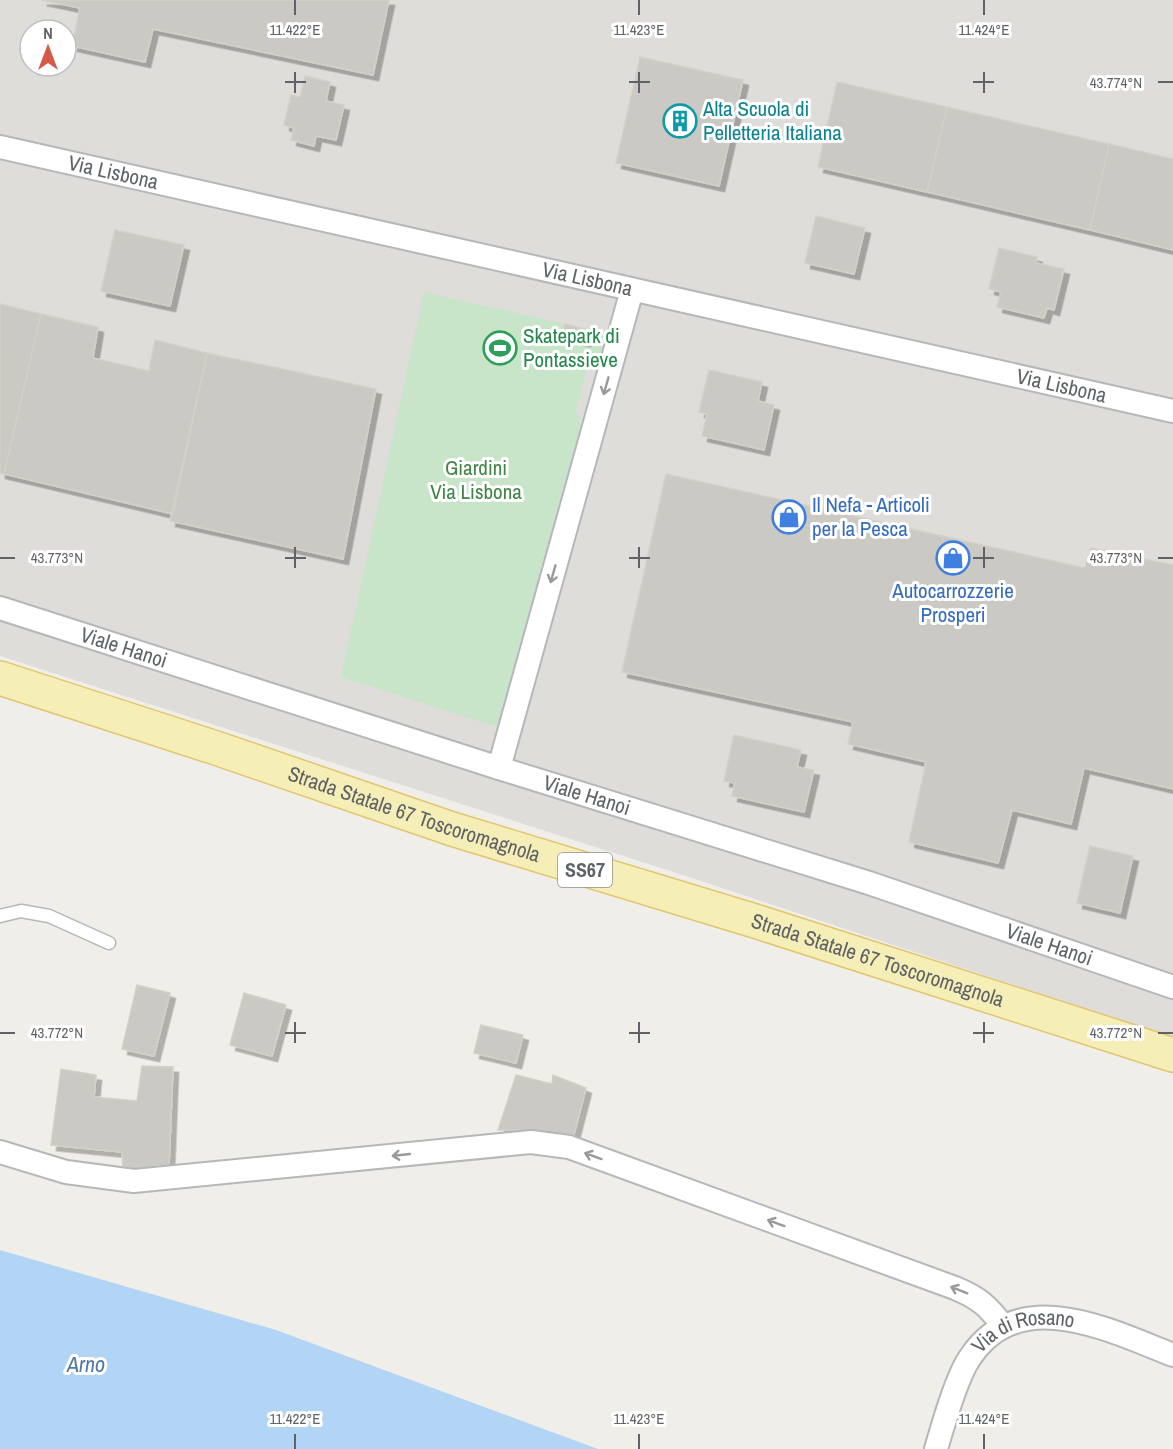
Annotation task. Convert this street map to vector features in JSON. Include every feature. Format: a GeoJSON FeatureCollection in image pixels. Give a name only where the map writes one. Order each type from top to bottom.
{"type":"FeatureCollection","features":[{"type":"Feature","properties":{"kind":"main road","name":"Strada Statale 67 Toscoromagnola"},"geometry":{"type":"LineString","coordinates":[[0,678],[216,748],[452,829],[755,921],[1173,1055]]}},
{"type":"Feature","properties":{"kind":"street","name":"Via Lisbona"},"geometry":{"type":"LineString","coordinates":[[0,147],[1173,411]]}},
{"type":"Feature","properties":{"kind":"street"},"geometry":{"type":"LineString","coordinates":[[499,768],[633,290]]}},
{"type":"Feature","properties":{"kind":"street","name":"Viale Hanoi"},"geometry":{"type":"LineString","coordinates":[[0,608],[869,884],[1173,987]]}},
{"type":"Feature","properties":{"kind":"street"},"geometry":{"type":"LineString","coordinates":[[0,1152],[66,1172],[134,1181],[531,1142],[569,1147],[955,1288],[974,1296],[988,1307],[1003,1326]]}},
{"type":"Feature","properties":{"kind":"street","name":"Via di Rosano"},"geometry":{"type":"LineString","coordinates":[[936,1447],[968,1360],[983,1341],[1003,1326],[1027,1318],[1053,1316],[1086,1323],[1173,1355]]}},
{"type":"Feature","properties":{"kind":"lane"},"geometry":{"type":"LineString","coordinates":[[0,916],[21,910],[49,916],[109,943]]}},
{"type":"Feature","properties":{"kind":"shaded area"},"geometry":{"type":"Polygon","coordinates":[[[0,0],[1173,0],[1173,1038],[692,878],[0,656],[0,0]]]}},
{"type":"Feature","properties":{"kind":"green space","name":"Giardini Via Lisbona"},"geometry":{"type":"Polygon","coordinates":[[[424,292],[613,335],[605,359],[589,362],[576,410],[585,432],[500,728],[341,677],[424,292]]]}},
{"type":"Feature","properties":{"kind":"water","name":"Arno"},"geometry":{"type":"Polygon","coordinates":[[[0,1250],[276,1330],[598,1449],[0,1449],[0,1250]]]}},
{"type":"Feature","properties":{"kind":"building"},"geometry":{"type":"Polygon","coordinates":[[[41,0],[389,0],[373,75],[153,29],[145,62],[78,47],[80,8],[41,0]]]}},
{"type":"Feature","properties":{"kind":"building","name":"Alta Scuola di Pelletteria Italiana"},"geometry":{"type":"Polygon","coordinates":[[[640,57],[743,80],[719,186],[616,163],[640,57]]]}},
{"type":"Feature","properties":{"kind":"building"},"geometry":{"type":"Polygon","coordinates":[[[305,76],[330,82],[326,101],[344,105],[336,140],[316,136],[314,146],[291,140],[294,128],[284,125],[291,95],[300,97],[305,76]]]}},
{"type":"Feature","properties":{"kind":"building"},"geometry":{"type":"Polygon","coordinates":[[[837,82],[947,107],[927,192],[818,167],[837,82]]]}},
{"type":"Feature","properties":{"kind":"building"},"geometry":{"type":"Polygon","coordinates":[[[947,107],[1109,144],[1090,230],[927,192],[947,107]]]}},
{"type":"Feature","properties":{"kind":"building"},"geometry":{"type":"Polygon","coordinates":[[[1109,144],[1173,159],[1173,250],[1090,230],[1109,144]]]}},
{"type":"Feature","properties":{"kind":"building"},"geometry":{"type":"Polygon","coordinates":[[[816,216],[865,228],[854,274],[805,263],[816,216]]]}},
{"type":"Feature","properties":{"kind":"building"},"geometry":{"type":"Polygon","coordinates":[[[115,230],[184,245],[170,306],[101,291],[115,230]]]}},
{"type":"Feature","properties":{"kind":"building"},"geometry":{"type":"Polygon","coordinates":[[[999,248],[1037,257],[1036,263],[1064,269],[1054,310],[1047,308],[1044,318],[997,307],[1001,292],[989,289],[999,248]]]}},
{"type":"Feature","properties":{"kind":"building"},"geometry":{"type":"Polygon","coordinates":[[[0,304],[41,314],[4,474],[0,473],[0,304]]]}},
{"type":"Feature","properties":{"kind":"building"},"geometry":{"type":"Polygon","coordinates":[[[41,314],[98,327],[93,358],[149,371],[155,340],[207,353],[173,514],[4,474],[41,314]]]}},
{"type":"Feature","properties":{"kind":"building"},"geometry":{"type":"Polygon","coordinates":[[[565,324],[588,330],[585,341],[562,336],[565,324]]]}},
{"type":"Feature","properties":{"kind":"building"},"geometry":{"type":"Polygon","coordinates":[[[207,353],[376,389],[343,559],[170,521],[207,353]]]}},
{"type":"Feature","properties":{"kind":"building"},"geometry":{"type":"Polygon","coordinates":[[[709,370],[762,382],[758,401],[774,405],[764,450],[702,436],[707,414],[699,412],[709,370]]]}},
{"type":"Feature","properties":{"kind":"building"},"geometry":{"type":"Polygon","coordinates":[[[666,474],[1085,568],[1091,548],[1173,565],[1173,789],[1084,768],[1071,824],[1012,810],[998,863],[909,842],[926,762],[848,744],[853,722],[622,672],[666,474]]]}},
{"type":"Feature","properties":{"kind":"building"},"geometry":{"type":"Polygon","coordinates":[[[734,735],[801,750],[797,767],[814,770],[804,812],[732,796],[735,783],[724,781],[734,735]]]}},
{"type":"Feature","properties":{"kind":"building"},"geometry":{"type":"Polygon","coordinates":[[[1090,846],[1133,856],[1120,913],[1077,903],[1090,846]]]}},
{"type":"Feature","properties":{"kind":"building"},"geometry":{"type":"Polygon","coordinates":[[[137,985],[170,993],[154,1056],[122,1049],[137,985]]]}},
{"type":"Feature","properties":{"kind":"building"},"geometry":{"type":"Polygon","coordinates":[[[244,993],[286,1005],[272,1056],[230,1045],[244,993]]]}},
{"type":"Feature","properties":{"kind":"building"},"geometry":{"type":"Polygon","coordinates":[[[481,1025],[523,1035],[516,1063],[474,1053],[481,1025]]]}},
{"type":"Feature","properties":{"kind":"building"},"geometry":{"type":"Polygon","coordinates":[[[142,1066],[173,1067],[169,1165],[123,1170],[122,1152],[51,1145],[61,1069],[96,1075],[94,1097],[137,1101],[142,1066]]]}},
{"type":"Feature","properties":{"kind":"building"},"geometry":{"type":"Polygon","coordinates":[[[516,1075],[552,1084],[553,1075],[586,1088],[573,1138],[529,1130],[498,1130],[516,1075]]]}},
{"type":"Feature","properties":{"kind":"place","name":"Alta Scuola di Pelletteria Italiana"},"geometry":{"type":"Point","coordinates":[680,121]}},
{"type":"Feature","properties":{"kind":"place","name":"Skatepark di Pontassieve"},"geometry":{"type":"Point","coordinates":[500,348]}},
{"type":"Feature","properties":{"kind":"place","name":"Il Nefa - Articoli per la Pesca"},"geometry":{"type":"Point","coordinates":[789,517]}},
{"type":"Feature","properties":{"kind":"place","name":"Autocarrozzerie Prosperi"},"geometry":{"type":"Point","coordinates":[953,558]}}]}
